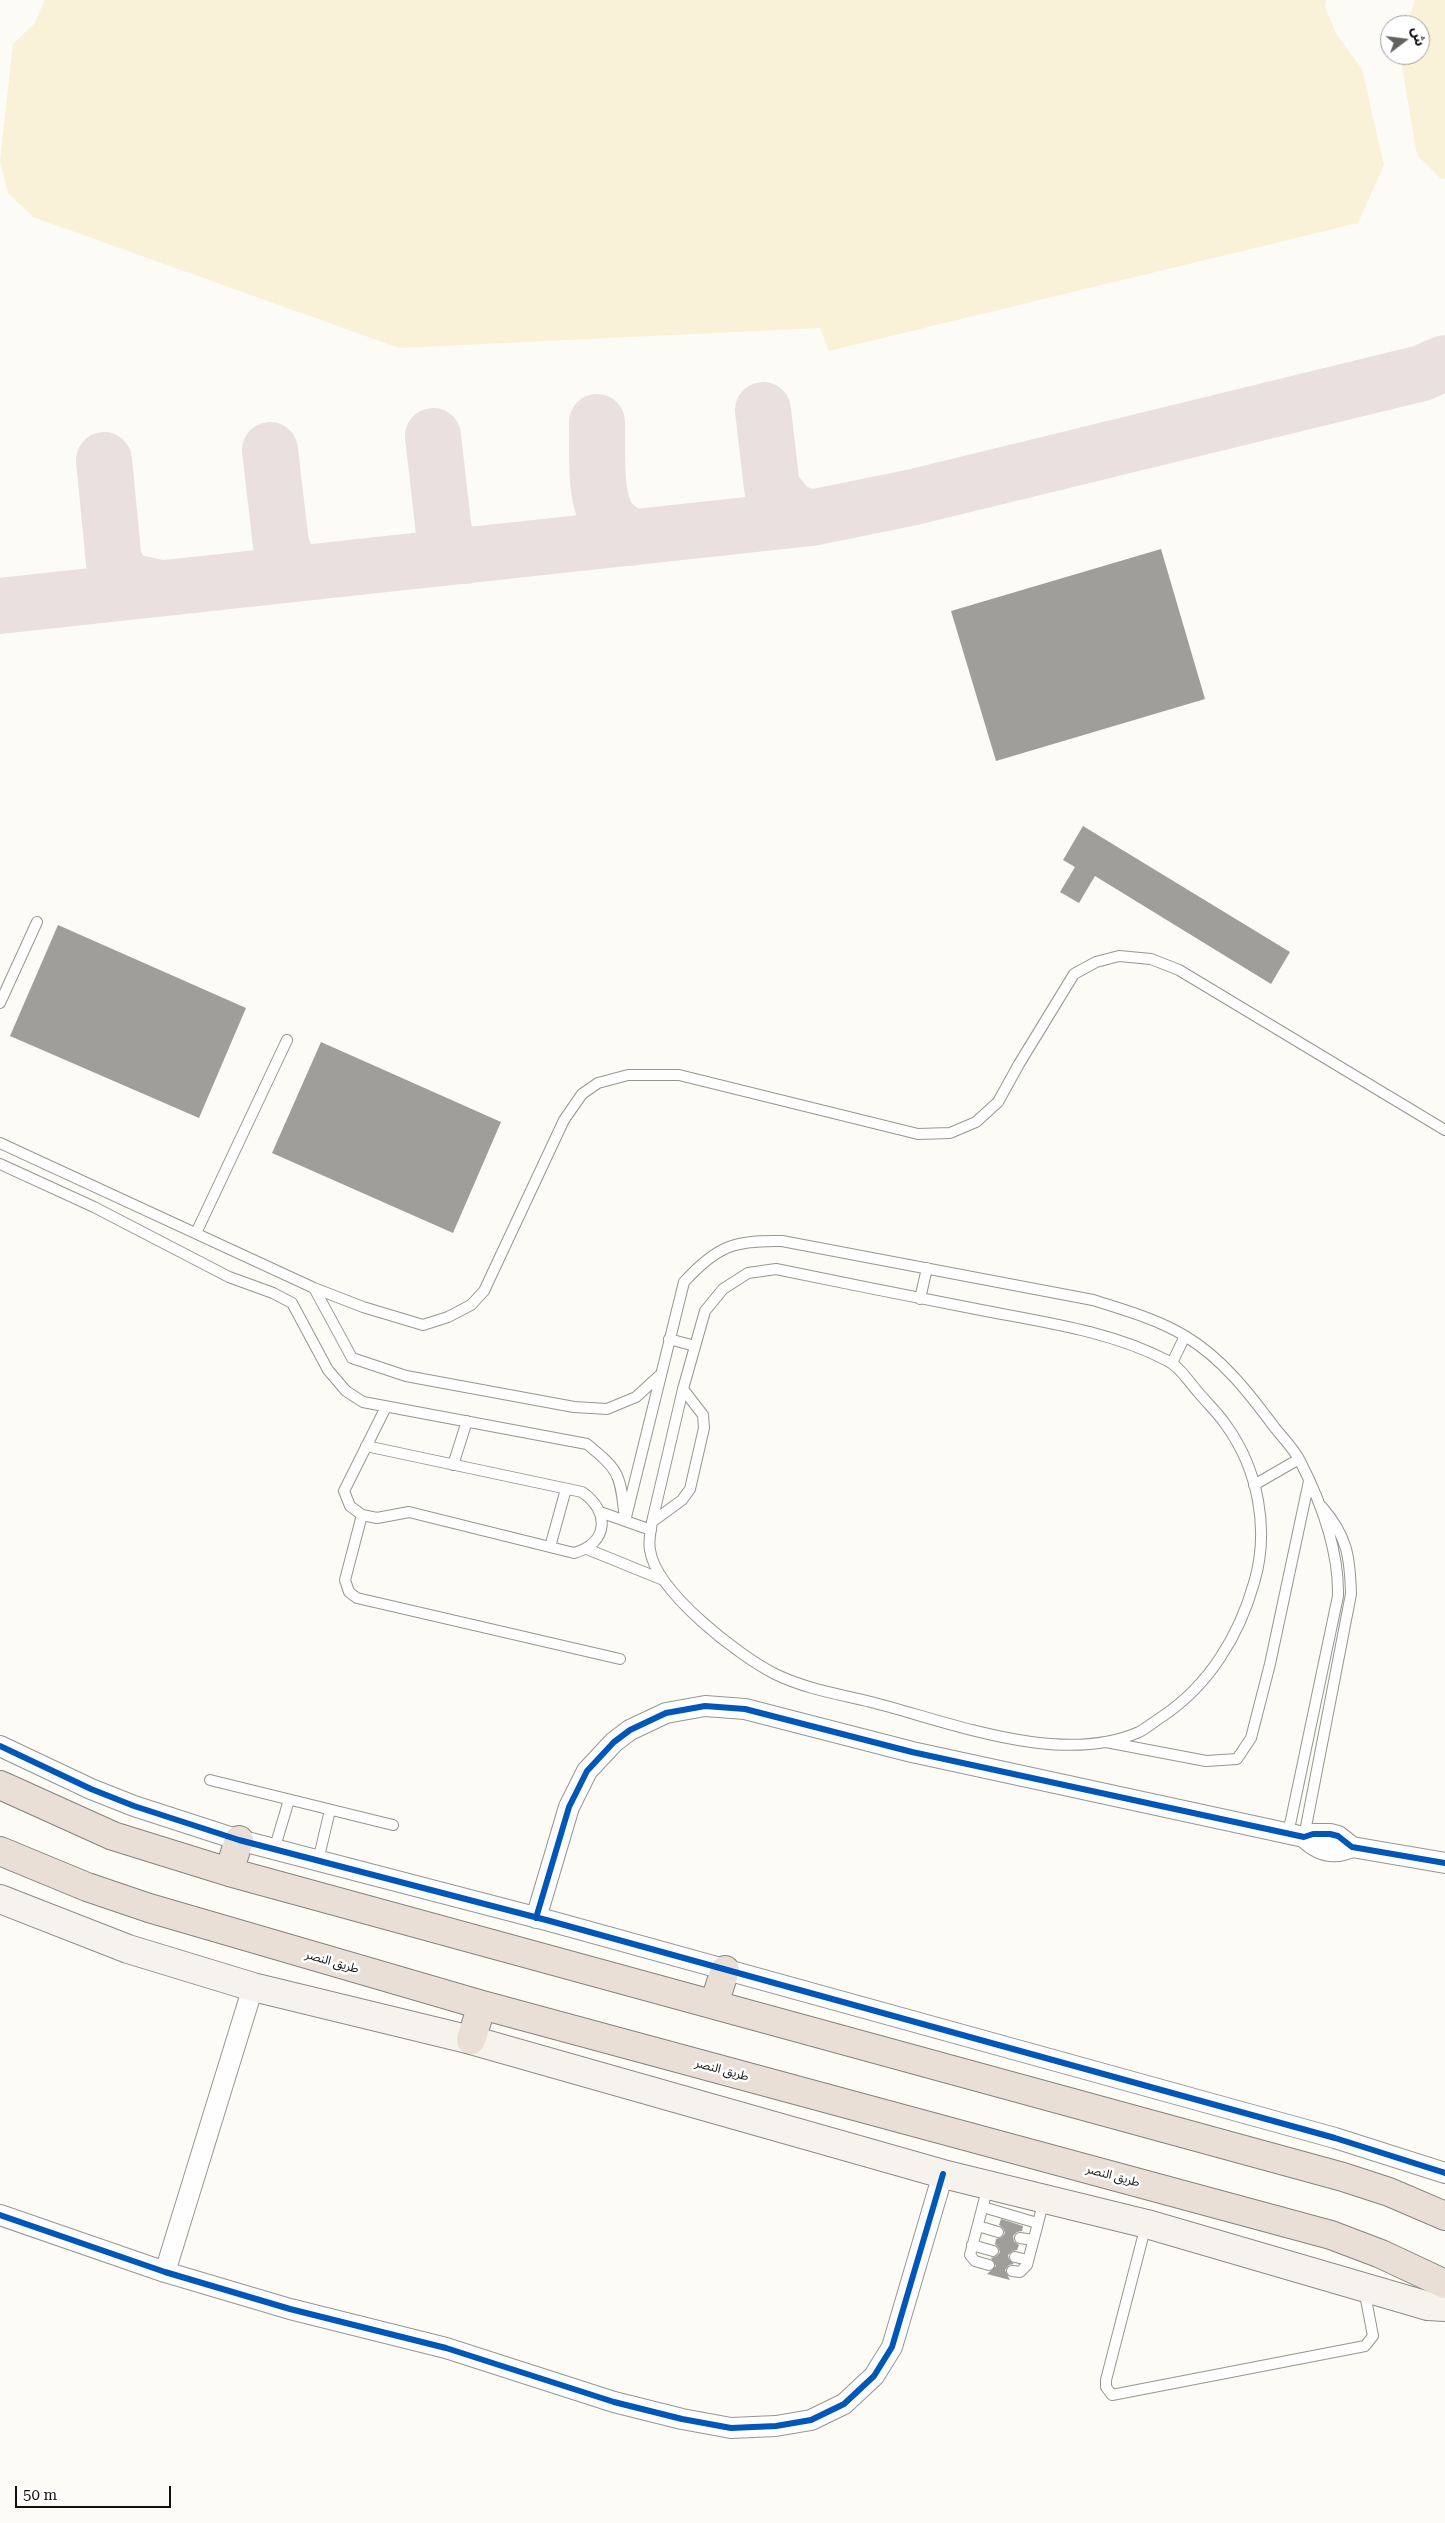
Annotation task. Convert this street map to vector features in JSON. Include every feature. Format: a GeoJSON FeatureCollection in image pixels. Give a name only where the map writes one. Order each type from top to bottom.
{"type":"FeatureCollection","features":[{"type":"Feature","properties":{"kind":"highway"},"geometry":{"type":"LineString","coordinates":[[0,1786],[113,1836],[228,1872],[1343,2177],[1389,2192],[1445,2216]]}},
{"type":"Feature","properties":{"kind":"highway"},"geometry":{"type":"LineString","coordinates":[[228,1872],[239,1840]]}},
{"type":"Feature","properties":{"kind":"highway","name":"طريق النصر"},"geometry":{"type":"LineString","coordinates":[[0,1850],[87,1887],[149,1908],[482,2006],[1331,2236],[1382,2254],[1445,2284]]}},
{"type":"Feature","properties":{"kind":"highway"},"geometry":{"type":"LineString","coordinates":[[714,2004],[725,1970]]}},
{"type":"Feature","properties":{"kind":"highway"},"geometry":{"type":"LineString","coordinates":[[471,2040],[482,2006]]}},
{"type":"Feature","properties":{"kind":"street"},"geometry":{"type":"LineString","coordinates":[[536,1918],[569,1807],[587,1771],[614,1742],[630,1730],[666,1713],[705,1706],[745,1709],[912,1752],[1296,1835],[1330,1834],[1338,1836],[1352,1847],[1445,1864]]}},
{"type":"Feature","properties":{"kind":"street"},"geometry":{"type":"LineString","coordinates":[[0,1746],[91,1789],[126,1803],[239,1840],[536,1918],[1335,2138],[1445,2173]]}},
{"type":"Feature","properties":{"kind":"street"},"geometry":{"type":"LineString","coordinates":[[0,1899],[128,1949],[253,1987],[471,2040],[943,2174],[986,2196],[1041,2210],[1147,2224],[1428,2306],[1445,2307]]}},
{"type":"Feature","properties":{"kind":"street"},"geometry":{"type":"LineString","coordinates":[[165,2272],[253,1987]]}},
{"type":"Feature","properties":{"kind":"street"},"geometry":{"type":"LineString","coordinates":[[0,2216],[165,2272],[290,2308],[446,2348],[614,2402],[674,2417],[730,2428],[776,2426],[811,2420],[844,2404],[874,2376],[892,2347],[943,2174]]}},
{"type":"Feature","properties":{"kind":"lane"},"geometry":{"type":"LineString","coordinates":[[0,1003],[37,922]]}},
{"type":"Feature","properties":{"kind":"lane"},"geometry":{"type":"LineString","coordinates":[[0,1143],[314,1288],[363,1307],[423,1325],[448,1318],[471,1305],[484,1291],[568,1114],[582,1094],[598,1084],[628,1075],[679,1075],[918,1134],[950,1133],[976,1122],[998,1102],[1074,974],[1096,962],[1119,956],[1151,959],[1179,970],[1445,1130]]}},
{"type":"Feature","properties":{"kind":"lane"},"geometry":{"type":"LineString","coordinates":[[196,1233],[287,1040]]}},
{"type":"Feature","properties":{"kind":"lane"},"geometry":{"type":"LineString","coordinates":[[0,1164],[94,1207],[229,1278],[273,1292],[292,1303],[328,1370],[346,1391],[363,1402],[587,1444],[615,1469],[621,1482],[625,1521]]}},
{"type":"Feature","properties":{"kind":"lane"},"geometry":{"type":"LineString","coordinates":[[625,1521],[684,1282],[702,1262],[726,1246],[754,1240],[782,1241],[1093,1300],[1142,1316],[1185,1336],[1224,1365],[1250,1395],[1299,1459],[1320,1505],[1336,1561],[1338,1596],[1296,1835]]}},
{"type":"Feature","properties":{"kind":"lane"},"geometry":{"type":"LineString","coordinates":[[920,1298],[927,1268]]}},
{"type":"Feature","properties":{"kind":"lane"},"geometry":{"type":"LineString","coordinates":[[588,1549],[661,1579],[720,1638],[750,1660],[798,1685],[965,1728],[1034,1743],[1055,1745],[1103,1742],[1139,1732],[1185,1701],[1210,1674],[1245,1614],[1256,1578],[1262,1547],[1260,1510],[1254,1485],[1241,1450],[1226,1424],[1172,1363],[1122,1341],[1043,1322],[776,1269],[748,1273],[723,1289],[705,1311],[683,1389],[652,1526],[650,1551],[661,1579]]}},
{"type":"Feature","properties":{"kind":"lane"},"geometry":{"type":"LineString","coordinates":[[314,1288],[352,1358],[406,1376],[574,1406],[606,1409],[636,1397],[660,1376]]}},
{"type":"Feature","properties":{"kind":"lane"},"geometry":{"type":"LineString","coordinates":[[1172,1363],[1185,1336]]}},
{"type":"Feature","properties":{"kind":"lane"},"geometry":{"type":"LineString","coordinates":[[669,1339],[695,1346]]}},
{"type":"Feature","properties":{"kind":"lane"},"geometry":{"type":"LineString","coordinates":[[652,1526],[682,1500],[690,1489],[703,1415],[696,1403],[683,1389]]}},
{"type":"Feature","properties":{"kind":"lane"},"geometry":{"type":"LineString","coordinates":[[366,1446],[582,1492],[593,1500],[600,1512],[602,1526],[597,1539],[588,1549],[574,1553],[409,1512],[376,1518],[362,1515],[350,1506],[344,1492],[366,1446],[386,1407]]}},
{"type":"Feature","properties":{"kind":"lane"},"geometry":{"type":"LineString","coordinates":[[453,1465],[467,1421]]}},
{"type":"Feature","properties":{"kind":"lane"},"geometry":{"type":"LineString","coordinates":[[1254,1485],[1299,1459]]}},
{"type":"Feature","properties":{"kind":"lane"},"geometry":{"type":"LineString","coordinates":[[1103,1742],[1206,1760],[1237,1759],[1250,1738],[1268,1674],[1309,1481]]}},
{"type":"Feature","properties":{"kind":"lane"},"geometry":{"type":"LineString","coordinates":[[550,1548],[566,1489]]}},
{"type":"Feature","properties":{"kind":"lane"},"geometry":{"type":"LineString","coordinates":[[1296,1835],[1351,1594],[1349,1558],[1344,1538],[1337,1525],[1320,1505]]}},
{"type":"Feature","properties":{"kind":"lane"},"geometry":{"type":"LineString","coordinates":[[600,1512],[625,1521],[652,1526]]}},
{"type":"Feature","properties":{"kind":"lane"},"geometry":{"type":"LineString","coordinates":[[362,1515],[345,1580],[349,1592],[357,1598],[620,1659]]}},
{"type":"Feature","properties":{"kind":"lane"},"geometry":{"type":"LineString","coordinates":[[210,1780],[393,1826]]}},
{"type":"Feature","properties":{"kind":"lane"},"geometry":{"type":"LineString","coordinates":[[274,1850],[289,1800]]}},
{"type":"Feature","properties":{"kind":"lane"},"geometry":{"type":"LineString","coordinates":[[318,1862],[330,1810]]}},
{"type":"Feature","properties":{"kind":"lane"},"geometry":{"type":"LineString","coordinates":[[986,2196],[970,2257],[975,2261],[989,2265]]}},
{"type":"Feature","properties":{"kind":"lane"},"geometry":{"type":"LineString","coordinates":[[1012,2271],[1023,2271],[1028,2260],[1041,2210]]}},
{"type":"Feature","properties":{"kind":"lane"},"geometry":{"type":"LineString","coordinates":[[1147,2224],[1106,2380],[1106,2387],[1112,2395],[1365,2346],[1373,2336],[1363,2286]]}},
{"type":"Feature","properties":{"kind":"lane"},"geometry":{"type":"LineString","coordinates":[[978,2226],[998,2232]]}},
{"type":"Feature","properties":{"kind":"lane"},"geometry":{"type":"LineString","coordinates":[[1020,2238],[1033,2240]]}},
{"type":"Feature","properties":{"kind":"lane"},"geometry":{"type":"LineString","coordinates":[[972,2245],[993,2251]]}},
{"type":"Feature","properties":{"kind":"lane"},"geometry":{"type":"LineString","coordinates":[[1016,2257],[1028,2260]]}},
{"type":"Feature","properties":{"kind":"sand"},"geometry":{"type":"Polygon","coordinates":[[[45,0],[1326,0],[1325,8],[1337,35],[1362,69],[1384,165],[1358,223],[829,351],[820,328],[399,348],[33,217],[8,193],[0,161],[13,44],[34,24],[45,0]]]}},
{"type":"Feature","properties":{"kind":"sand"},"geometry":{"type":"Polygon","coordinates":[[[1415,0],[1445,0],[1445,179],[1439,177],[1417,155],[1402,65],[1430,65],[1430,15],[1410,15],[1415,0]]]}},
{"type":"Feature","properties":{"kind":"building"},"geometry":{"type":"Polygon","coordinates":[[[1161,549],[1205,699],[996,761],[951,611],[1161,549]]]}},
{"type":"Feature","properties":{"kind":"building"},"geometry":{"type":"Polygon","coordinates":[[[1083,826],[1290,952],[1271,984],[1095,876],[1079,903],[1060,892],[1075,867],[1063,860],[1083,826]]]}},
{"type":"Feature","properties":{"kind":"building"},"geometry":{"type":"Polygon","coordinates":[[[58,925],[246,1008],[199,1118],[10,1036],[58,925]]]}},
{"type":"Feature","properties":{"kind":"building"},"geometry":{"type":"Polygon","coordinates":[[[321,1042],[501,1122],[453,1233],[272,1153],[321,1042]]]}},
{"type":"Feature","properties":{"kind":"building"},"geometry":{"type":"Polygon","coordinates":[[[1001,2219],[1023,2226],[1022,2231],[1017,2232],[1013,2236],[1014,2241],[1019,2245],[1017,2250],[1008,2255],[1014,2264],[1009,2265],[1005,2270],[1010,2280],[987,2274],[996,2266],[991,2258],[997,2256],[1000,2252],[995,2244],[996,2239],[1002,2237],[1005,2233],[999,2225],[1001,2219]]]}},
{"type":"Feature","properties":{"kind":"taxiway"},"geometry":{"type":"LineString","coordinates":[[0,606],[811,518],[914,497],[1422,373],[1445,363]]}},
{"type":"Feature","properties":{"kind":"taxiway"},"geometry":{"type":"LineString","coordinates":[[763,410],[772,488],[791,511],[811,518]]}},
{"type":"Feature","properties":{"kind":"taxiway"},"geometry":{"type":"LineString","coordinates":[[597,422],[597,473],[601,500],[610,521],[631,538]]}},
{"type":"Feature","properties":{"kind":"taxiway"},"geometry":{"type":"LineString","coordinates":[[433,436],[444,533],[450,544],[465,556]]}},
{"type":"Feature","properties":{"kind":"taxiway"},"geometry":{"type":"LineString","coordinates":[[270,450],[281,545],[288,562],[304,573]]}},
{"type":"Feature","properties":{"kind":"taxiway"},"geometry":{"type":"LineString","coordinates":[[104,460],[114,563],[127,581],[160,588]]}},
{"type":"Feature","properties":{"kind":"cycle path"},"geometry":{"type":"LineString","coordinates":[[536,1918],[569,1807],[587,1771],[614,1742],[630,1730],[666,1713],[705,1706],[745,1709],[912,1752],[1304,1837],[1313,1834],[1330,1834],[1338,1836],[1352,1847],[1445,1863]]}},
{"type":"Feature","properties":{"kind":"cycle path"},"geometry":{"type":"LineString","coordinates":[[0,1746],[91,1789],[134,1806],[239,1840],[550,1921],[1335,2138],[1445,2173]]}},
{"type":"Feature","properties":{"kind":"cycle path"},"geometry":{"type":"LineString","coordinates":[[0,2215],[165,2272],[290,2309],[446,2348],[614,2402],[682,2419],[731,2428],[776,2426],[811,2420],[844,2404],[874,2376],[892,2347],[943,2174]]}}]}
